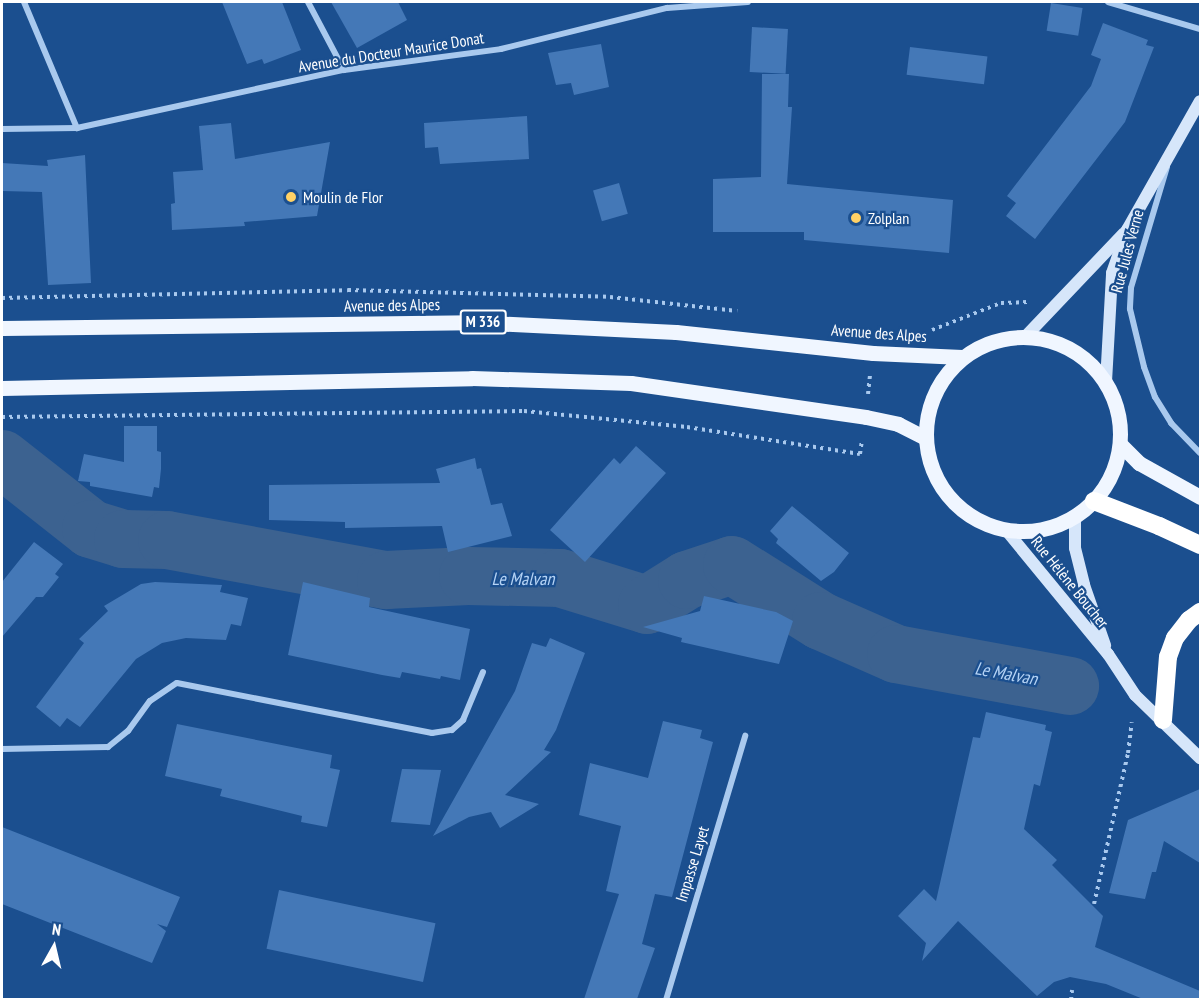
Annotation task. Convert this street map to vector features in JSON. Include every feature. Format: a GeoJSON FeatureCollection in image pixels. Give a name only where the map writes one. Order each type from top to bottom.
{"type":"FeatureCollection","features":[{"type":"Feature","properties":{"kind":"highway"},"geometry":{"type":"LineString","coordinates":[[1094,501],[1160,526],[1200,545]]}},
{"type":"Feature","properties":{"kind":"highway"},"geometry":{"type":"LineString","coordinates":[[1163,720],[1168,657],[1175,638],[1189,620],[1200,612]]}},
{"type":"Feature","properties":{"kind":"main road","name":"Avenue des Alpes"},"geometry":{"type":"LineString","coordinates":[[2,328],[470,322],[676,332],[873,353],[963,357]]}},
{"type":"Feature","properties":{"kind":"main road"},"geometry":{"type":"LineString","coordinates":[[1026,336],[1057,342],[1066,347],[1085,358],[1106,382],[1118,412],[1120,444],[1116,465],[1107,484],[1094,501],[1075,516],[1054,527],[1030,531],[1006,530],[975,519],[949,498],[932,470],[925,438],[927,415],[934,392],[946,373],[963,357],[992,340],[1026,336]]}},
{"type":"Feature","properties":{"kind":"main road"},"geometry":{"type":"LineString","coordinates":[[2,388],[472,378],[631,383],[866,417],[898,424],[925,438]]}},
{"type":"Feature","properties":{"kind":"main road"},"geometry":{"type":"LineString","coordinates":[[1120,444],[1138,463],[1200,496]]}},
{"type":"Feature","properties":{"kind":"street"},"geometry":{"type":"LineString","coordinates":[[24,2],[77,128]]}},
{"type":"Feature","properties":{"kind":"street"},"geometry":{"type":"LineString","coordinates":[[308,2],[344,70]]}},
{"type":"Feature","properties":{"kind":"street","name":"Avenue du Docteur Maurice Donat"},"geometry":{"type":"LineString","coordinates":[[2,129],[77,128],[344,70],[501,49],[667,8],[748,2]]}},
{"type":"Feature","properties":{"kind":"street"},"geometry":{"type":"LineString","coordinates":[[1108,2],[1200,29]]}},
{"type":"Feature","properties":{"kind":"street","name":"Rue Jules Verne"},"geometry":{"type":"LineString","coordinates":[[1106,382],[1112,273],[1127,230],[1200,101]]}},
{"type":"Feature","properties":{"kind":"street","name":"Rue Jules Verne"},"geometry":{"type":"LineString","coordinates":[[1173,148],[1131,288],[1130,309],[1144,367],[1155,397],[1171,423],[1200,453]]}},
{"type":"Feature","properties":{"kind":"street","name":"Rue Jules Verne"},"geometry":{"type":"LineString","coordinates":[[1026,336],[1127,230]]}},
{"type":"Feature","properties":{"kind":"street","name":"Rue Hélène Boucher"},"geometry":{"type":"LineString","coordinates":[[1075,516],[1075,548],[1084,585],[1108,654]]}},
{"type":"Feature","properties":{"kind":"street","name":"Rue Hélène Boucher"},"geometry":{"type":"LineString","coordinates":[[1006,530],[1108,654],[1135,695],[1200,758]]}},
{"type":"Feature","properties":{"kind":"street"},"geometry":{"type":"LineString","coordinates":[[2,749],[108,747],[128,731],[150,701],[177,683],[432,733],[452,730],[463,720],[483,672]]}},
{"type":"Feature","properties":{"kind":"street","name":"Impasse Layet"},"geometry":{"type":"LineString","coordinates":[[666,999],[745,736]]}},
{"type":"Feature","properties":{"kind":"path"},"geometry":{"type":"LineString","coordinates":[[926,331],[991,306],[1034,300]]}},
{"type":"Feature","properties":{"kind":"path"},"geometry":{"type":"LineString","coordinates":[[2,417],[524,411],[687,426],[860,454]]}},
{"type":"Feature","properties":{"kind":"path"},"geometry":{"type":"LineString","coordinates":[[1094,904],[1128,753],[1135,695]]}},
{"type":"Feature","properties":{"kind":"path"},"geometry":{"type":"LineString","coordinates":[[1071,999],[1072,990]]}},
{"type":"Feature","properties":{"kind":"building"},"geometry":{"type":"Polygon","coordinates":[[[222,2],[282,2],[301,50],[264,64],[262,59],[247,64],[222,2]]]}},
{"type":"Feature","properties":{"kind":"building"},"geometry":{"type":"Polygon","coordinates":[[[331,2],[398,2],[407,20],[357,48],[331,2]]]}},
{"type":"Feature","properties":{"kind":"building"},"geometry":{"type":"Polygon","coordinates":[[[1051,3],[1083,8],[1078,36],[1047,31],[1051,3]]]}},
{"type":"Feature","properties":{"kind":"building"},"geometry":{"type":"Polygon","coordinates":[[[1103,23],[1148,40],[1146,45],[1154,47],[1125,122],[1035,239],[1006,216],[1016,203],[1007,196],[1091,86],[1101,59],[1091,55],[1103,23]]]}},
{"type":"Feature","properties":{"kind":"building"},"geometry":{"type":"Polygon","coordinates":[[[752,27],[788,29],[786,74],[750,72],[752,27]]]}},
{"type":"Feature","properties":{"kind":"building"},"geometry":{"type":"Polygon","coordinates":[[[601,44],[609,87],[574,95],[571,83],[556,85],[548,53],[601,44]]]}},
{"type":"Feature","properties":{"kind":"building"},"geometry":{"type":"Polygon","coordinates":[[[910,47],[987,57],[984,84],[907,75],[910,47]]]}},
{"type":"Feature","properties":{"kind":"building"},"geometry":{"type":"Polygon","coordinates":[[[762,74],[789,74],[788,107],[792,107],[787,184],[953,200],[949,253],[804,240],[804,232],[713,232],[713,179],[761,177],[762,74]]]}},
{"type":"Feature","properties":{"kind":"building"},"geometry":{"type":"Polygon","coordinates":[[[527,116],[529,159],[440,164],[438,147],[425,148],[424,123],[527,116]]]}},
{"type":"Feature","properties":{"kind":"building"},"geometry":{"type":"Polygon","coordinates":[[[231,123],[235,159],[330,142],[317,216],[244,222],[245,226],[172,230],[171,204],[175,203],[173,172],[203,170],[199,126],[231,123]]]}},
{"type":"Feature","properties":{"kind":"building"},"geometry":{"type":"Polygon","coordinates":[[[85,155],[91,283],[48,285],[42,192],[2,191],[2,163],[48,166],[47,160],[85,155]]]}},
{"type":"Feature","properties":{"kind":"building"},"geometry":{"type":"Polygon","coordinates":[[[619,183],[628,214],[602,221],[593,190],[619,183]]]}},
{"type":"Feature","properties":{"kind":"building"},"geometry":{"type":"Polygon","coordinates":[[[124,426],[157,426],[157,451],[161,452],[161,469],[159,488],[154,487],[152,497],[90,486],[90,482],[78,481],[84,454],[124,462],[124,426]]]}},
{"type":"Feature","properties":{"kind":"building"},"geometry":{"type":"Polygon","coordinates":[[[636,446],[666,473],[585,562],[550,530],[614,458],[620,464],[636,446]]]}},
{"type":"Feature","properties":{"kind":"building"},"geometry":{"type":"Polygon","coordinates":[[[475,458],[477,469],[481,468],[491,505],[502,503],[512,536],[448,552],[442,526],[345,528],[345,522],[269,520],[269,485],[440,483],[436,469],[475,458]]]}},
{"type":"Feature","properties":{"kind":"building"},"geometry":{"type":"Polygon","coordinates":[[[792,506],[849,553],[834,572],[821,581],[776,543],[778,539],[770,531],[792,506]]]}},
{"type":"Feature","properties":{"kind":"building"},"geometry":{"type":"Polygon","coordinates":[[[34,542],[63,564],[55,574],[59,577],[43,597],[36,597],[2,637],[2,582],[34,542]]]}},
{"type":"Feature","properties":{"kind":"building"},"geometry":{"type":"Polygon","coordinates":[[[155,582],[222,585],[220,592],[248,598],[241,626],[231,624],[226,640],[186,638],[162,643],[136,659],[80,727],[67,718],[60,727],[36,707],[84,643],[79,639],[108,611],[104,606],[141,584],[155,582]]]}},
{"type":"Feature","properties":{"kind":"building"},"geometry":{"type":"Polygon","coordinates":[[[303,582],[370,598],[369,607],[470,629],[460,680],[402,672],[400,678],[288,655],[303,582]]]}},
{"type":"Feature","properties":{"kind":"building"},"geometry":{"type":"Polygon","coordinates":[[[704,596],[776,612],[793,621],[779,664],[681,642],[682,638],[643,627],[700,611],[704,596]]]}},
{"type":"Feature","properties":{"kind":"building"},"geometry":{"type":"Polygon","coordinates":[[[550,638],[585,653],[556,730],[544,750],[551,752],[505,795],[539,804],[500,828],[491,812],[469,817],[433,836],[515,691],[532,643],[546,647],[550,638]]]}},
{"type":"Feature","properties":{"kind":"building"},"geometry":{"type":"Polygon","coordinates":[[[986,712],[1046,725],[1045,730],[1052,732],[1040,786],[1034,784],[1024,829],[1057,860],[1052,865],[1103,916],[1095,947],[1200,991],[1200,999],[1143,999],[1106,984],[1070,977],[1054,982],[1037,996],[958,921],[922,961],[926,943],[898,916],[924,889],[936,901],[973,737],[980,738],[986,712]]]}},
{"type":"Feature","properties":{"kind":"building"},"geometry":{"type":"Polygon","coordinates":[[[663,721],[702,730],[700,738],[713,742],[672,897],[655,894],[642,944],[655,948],[637,999],[584,999],[619,894],[606,891],[621,826],[579,815],[590,763],[648,778],[663,721]]]}},
{"type":"Feature","properties":{"kind":"building"},"geometry":{"type":"Polygon","coordinates":[[[177,724],[332,755],[330,768],[340,770],[327,827],[301,822],[302,816],[220,796],[222,789],[165,776],[177,724]]]}},
{"type":"Feature","properties":{"kind":"building"},"geometry":{"type":"Polygon","coordinates":[[[402,769],[441,770],[430,825],[391,822],[402,769]]]}},
{"type":"Feature","properties":{"kind":"building"},"geometry":{"type":"Polygon","coordinates":[[[1200,789],[1200,863],[1164,841],[1156,872],[1152,872],[1145,899],[1109,893],[1128,820],[1200,789]]]}},
{"type":"Feature","properties":{"kind":"building"},"geometry":{"type":"Polygon","coordinates":[[[2,827],[180,897],[167,927],[157,924],[166,931],[152,963],[2,904],[2,827]]]}},
{"type":"Feature","properties":{"kind":"building"},"geometry":{"type":"Polygon","coordinates":[[[279,890],[436,923],[423,982],[267,949],[279,890]]]}},
{"type":"Feature","properties":{"kind":"waterway","name":"Le Malvan"},"geometry":{"type":"LineString","coordinates":[[2,459],[91,529],[123,539],[167,540],[386,580],[468,576],[560,578],[647,605],[687,580],[732,565],[821,621],[896,654],[1070,686]]}},
{"type":"Feature","properties":{"kind":"place","name":"Moulin de Flor"},"geometry":{"type":"Point","coordinates":[291,197]}},
{"type":"Feature","properties":{"kind":"place","name":"Zolplan"},"geometry":{"type":"Point","coordinates":[856,218]}}]}
